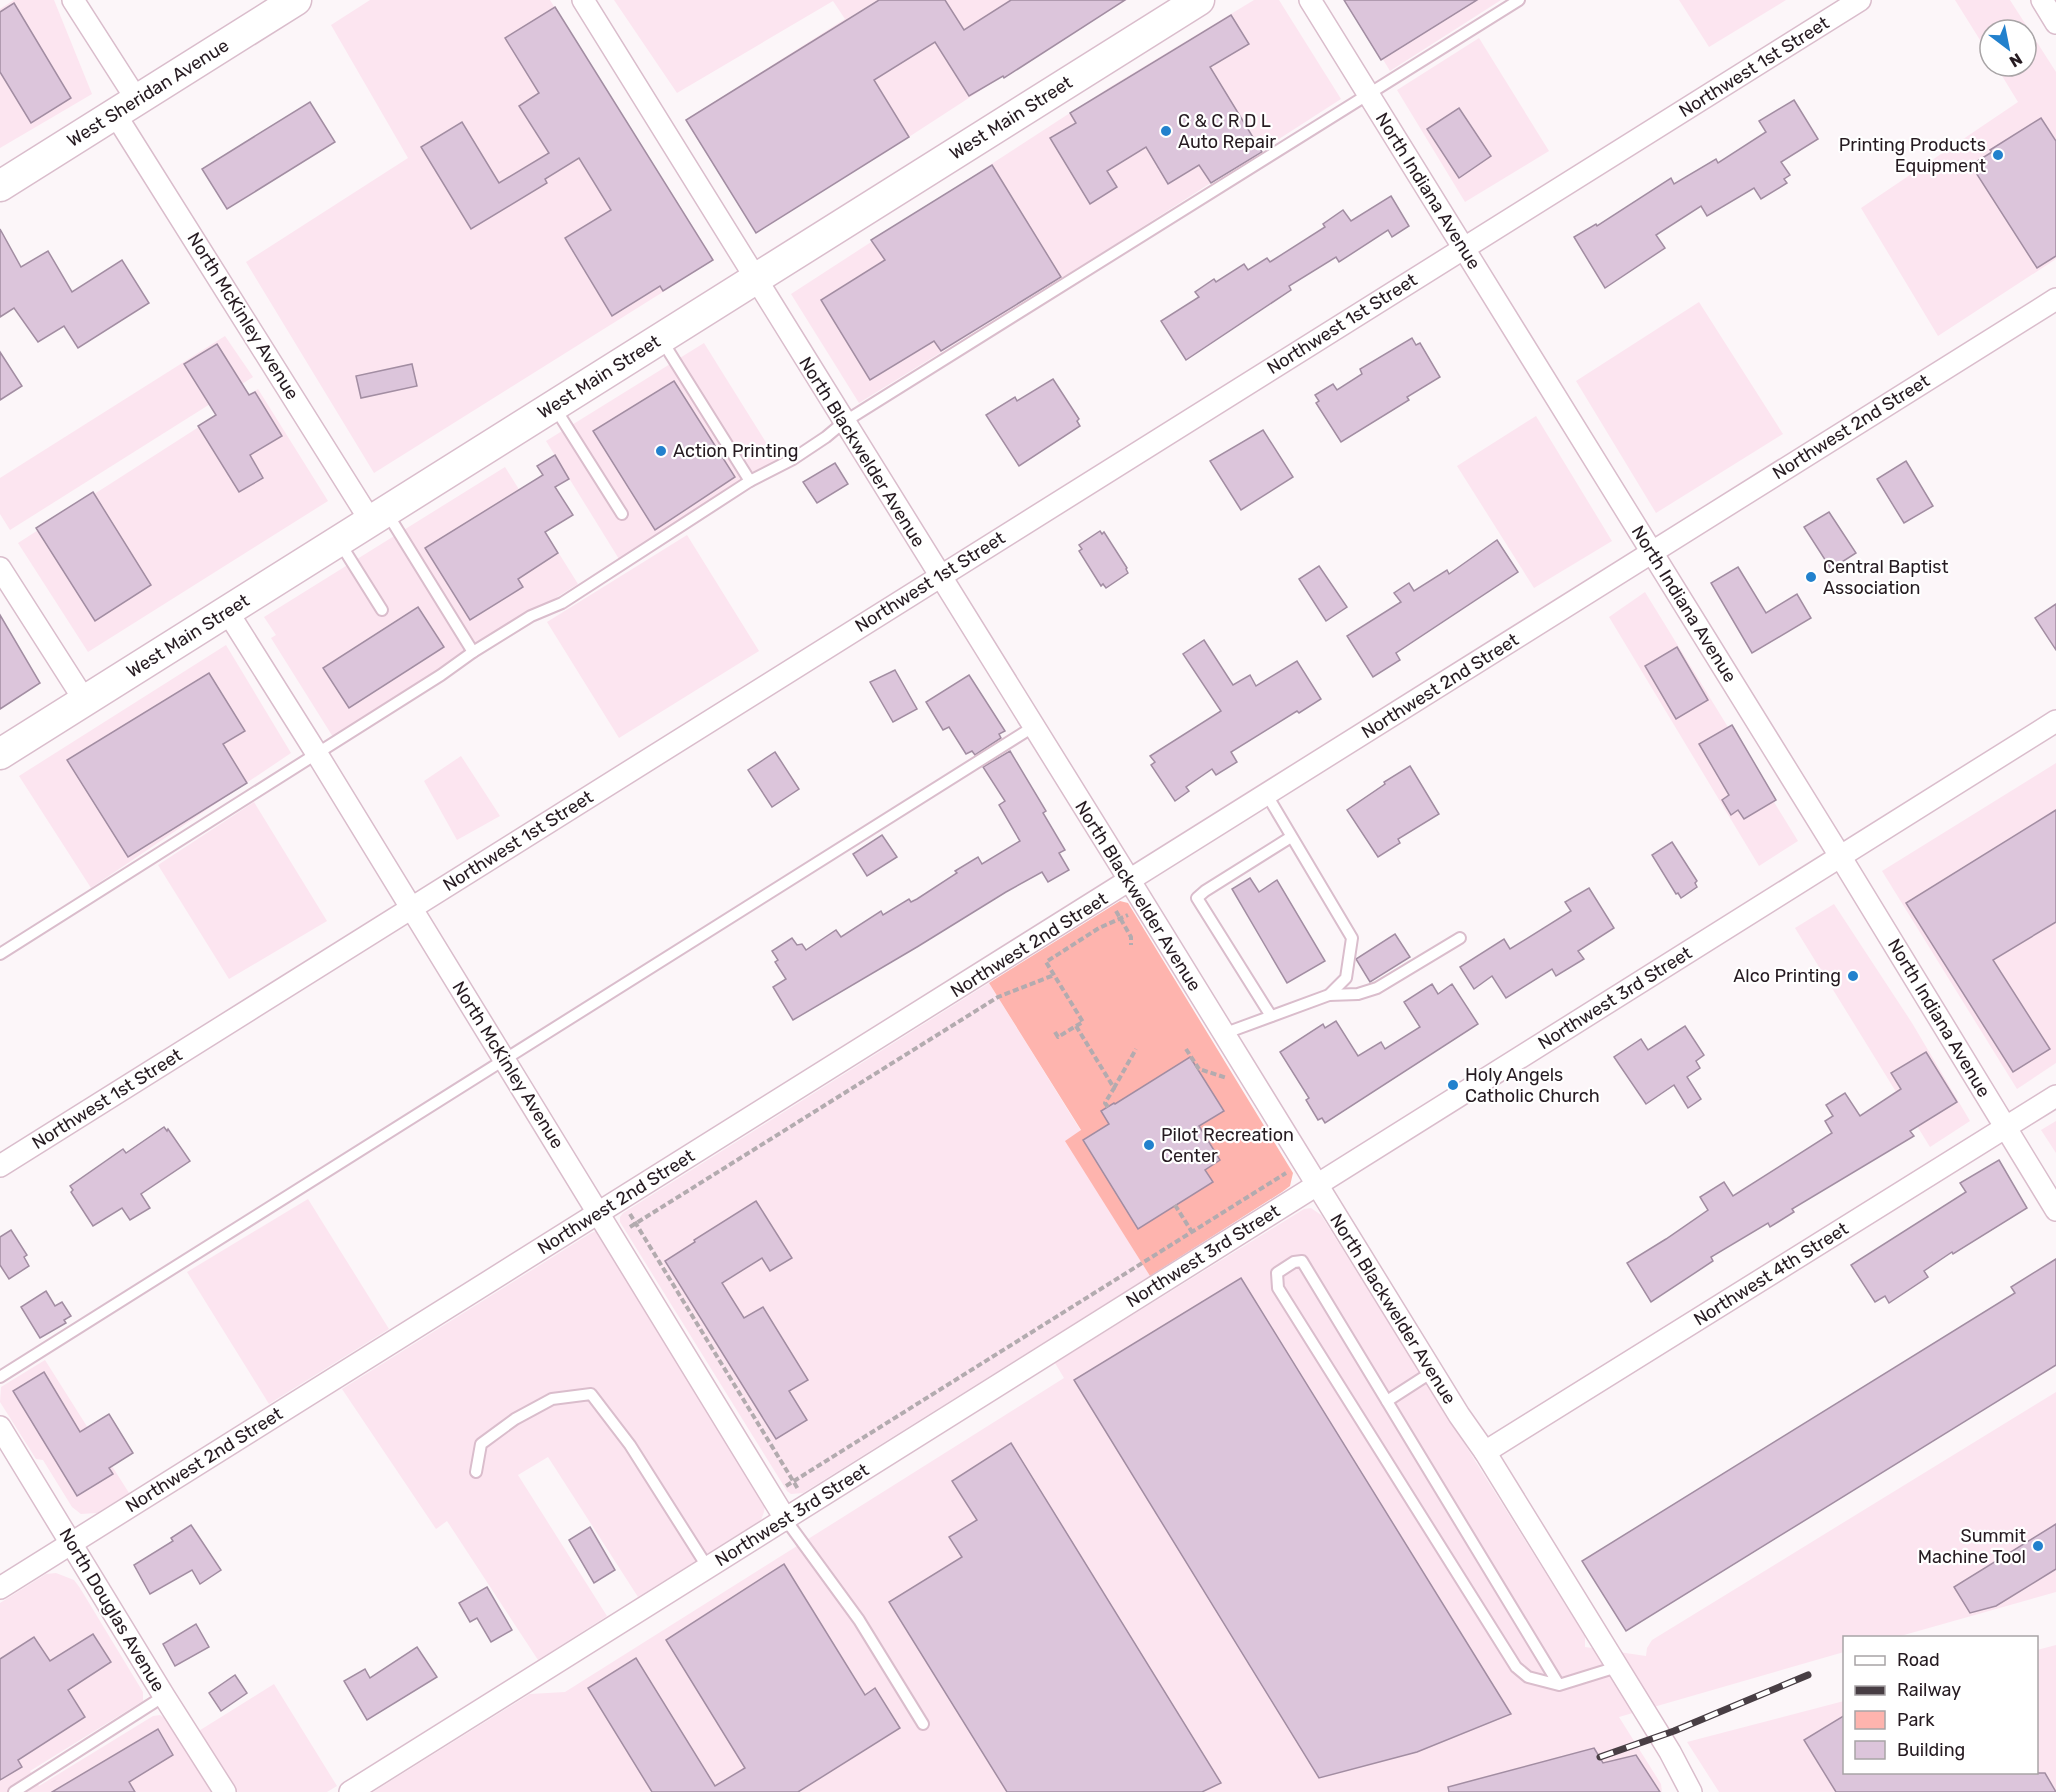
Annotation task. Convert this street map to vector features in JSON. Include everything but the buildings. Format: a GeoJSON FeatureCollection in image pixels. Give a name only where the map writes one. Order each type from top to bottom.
{"type":"FeatureCollection","features":[{"type":"Feature","properties":{"kind":"main road","name":"West Sheridan Avenue"},"geometry":{"type":"LineString","coordinates":[[0,186],[296,0]]}},
{"type":"Feature","properties":{"kind":"main road","name":"West Main Street"},"geometry":{"type":"LineString","coordinates":[[0,754],[1199,0]]}},
{"type":"Feature","properties":{"kind":"street","name":"North McKinley Avenue"},"geometry":{"type":"LineString","coordinates":[[73,0],[126,107],[378,515]]}},
{"type":"Feature","properties":{"kind":"street","name":"North Blackwelder Avenue"},"geometry":{"type":"LineString","coordinates":[[583,0],[1223,1034],[1294,1168],[1316,1185],[1432,1372],[1485,1452],[1670,1752],[1691,1792]]}},
{"type":"Feature","properties":{"kind":"street","name":"North Indiana Avenue"},"geometry":{"type":"LineString","coordinates":[[1310,0],[1840,856],[2056,1210]]}},
{"type":"Feature","properties":{"kind":"street","name":"Northwest 1st Street"},"geometry":{"type":"LineString","coordinates":[[0,1166],[1860,0]]}},
{"type":"Feature","properties":{"kind":"street"},"geometry":{"type":"LineString","coordinates":[[2042,0],[2056,23]]}},
{"type":"Feature","properties":{"kind":"street","name":"Northwest 2nd Street"},"geometry":{"type":"LineString","coordinates":[[0,1588],[1130,882],[2056,299]]}},
{"type":"Feature","properties":{"kind":"street"},"geometry":{"type":"LineString","coordinates":[[0,568],[85,701]]}},
{"type":"Feature","properties":{"kind":"street","name":"North McKinley Avenue"},"geometry":{"type":"LineString","coordinates":[[226,611],[317,754],[786,1520]]}},
{"type":"Feature","properties":{"kind":"street","name":"Northwest 3rd Street"},"geometry":{"type":"LineString","coordinates":[[350,1792],[2056,721]]}},
{"type":"Feature","properties":{"kind":"street","name":"Northwest 4th Street"},"geometry":{"type":"LineString","coordinates":[[1485,1452],[2056,1096]]}},
{"type":"Feature","properties":{"kind":"street","name":"North Douglas Avenue"},"geometry":{"type":"LineString","coordinates":[[0,1427],[225,1792]]}},
{"type":"Feature","properties":{"kind":"lane"},"geometry":{"type":"LineString","coordinates":[[0,954],[441,675],[473,651],[531,616],[562,603],[750,481],[793,459],[844,422],[1519,0]]}},
{"type":"Feature","properties":{"kind":"lane"},"geometry":{"type":"LineString","coordinates":[[661,339],[750,481]]}},
{"type":"Feature","properties":{"kind":"lane"},"geometry":{"type":"LineString","coordinates":[[554,406],[622,514]]}},
{"type":"Feature","properties":{"kind":"lane"},"geometry":{"type":"LineString","coordinates":[[378,515],[473,651]]}},
{"type":"Feature","properties":{"kind":"lane"},"geometry":{"type":"LineString","coordinates":[[338,540],[382,610]]}},
{"type":"Feature","properties":{"kind":"lane"},"geometry":{"type":"LineString","coordinates":[[0,1377],[1033,727]]}},
{"type":"Feature","properties":{"kind":"lane"},"geometry":{"type":"LineString","coordinates":[[1267,795],[1352,939],[1346,978],[1329,995]]}},
{"type":"Feature","properties":{"kind":"lane"},"geometry":{"type":"LineString","coordinates":[[1271,1016],[1197,898],[1291,837]]}},
{"type":"Feature","properties":{"kind":"lane"},"geometry":{"type":"LineString","coordinates":[[1223,1034],[1329,995],[1358,993],[1377,988],[1460,938]]}},
{"type":"Feature","properties":{"kind":"lane"},"geometry":{"type":"LineString","coordinates":[[1558,1685],[1302,1261],[1294,1262],[1277,1273],[1278,1288],[1516,1667],[1528,1677],[1558,1685],[1617,1667]]}},
{"type":"Feature","properties":{"kind":"lane"},"geometry":{"type":"LineString","coordinates":[[1387,1401],[1432,1372]]}},
{"type":"Feature","properties":{"kind":"lane"},"geometry":{"type":"LineString","coordinates":[[476,1472],[481,1444],[515,1419],[552,1399],[591,1394],[630,1445],[708,1568]]}},
{"type":"Feature","properties":{"kind":"lane"},"geometry":{"type":"LineString","coordinates":[[786,1520],[859,1620],[923,1724]]}},
{"type":"Feature","properties":{"kind":"lane"},"geometry":{"type":"LineString","coordinates":[[14,1792],[164,1696]]}},
{"type":"Feature","properties":{"kind":"path"},"geometry":{"type":"LineString","coordinates":[[1107,896],[1131,937],[1131,945]]}},
{"type":"Feature","properties":{"kind":"path"},"geometry":{"type":"LineString","coordinates":[[1055,1032],[1058,1037],[1083,1022],[1046,962],[1099,928],[1121,919],[1144,905]]}},
{"type":"Feature","properties":{"kind":"path"},"geometry":{"type":"LineString","coordinates":[[614,1237],[998,997],[1054,975]]}},
{"type":"Feature","properties":{"kind":"path"},"geometry":{"type":"LineString","coordinates":[[1076,1026],[1114,1088]]}},
{"type":"Feature","properties":{"kind":"path"},"geometry":{"type":"LineString","coordinates":[[1108,1107],[1106,1103],[1136,1048]]}},
{"type":"Feature","properties":{"kind":"path"},"geometry":{"type":"LineString","coordinates":[[1186,1049],[1199,1069],[1227,1078],[1233,1088]]}},
{"type":"Feature","properties":{"kind":"path"},"geometry":{"type":"LineString","coordinates":[[1280,1163],[1294,1168]]}},
{"type":"Feature","properties":{"kind":"path"},"geometry":{"type":"LineString","coordinates":[[771,1496],[1294,1168]]}},
{"type":"Feature","properties":{"kind":"path"},"geometry":{"type":"LineString","coordinates":[[620,1199],[808,1505]]}},
{"type":"Feature","properties":{"kind":"path"},"geometry":{"type":"LineString","coordinates":[[1175,1205],[1192,1232]]}},
{"type":"Feature","properties":{"kind":"shaded area"},"geometry":{"type":"Polygon","coordinates":[[[14,0],[54,0],[92,94],[0,148],[0,9],[14,0]]]}},
{"type":"Feature","properties":{"kind":"shaded area"},"geometry":{"type":"Polygon","coordinates":[[[370,0],[550,0],[714,260],[374,473],[246,262],[408,158],[331,25],[370,0]]]}},
{"type":"Feature","properties":{"kind":"shaded area"},"geometry":{"type":"Polygon","coordinates":[[[614,0],[1127,0],[756,232],[685,120],[845,19],[833,1],[677,93],[614,0]]]}},
{"type":"Feature","properties":{"kind":"shaded area"},"geometry":{"type":"Polygon","coordinates":[[[1254,0],[1279,0],[1341,99],[1116,244],[859,403],[791,294],[1110,87],[1254,0]]]}},
{"type":"Feature","properties":{"kind":"shaded area"},"geometry":{"type":"Polygon","coordinates":[[[1347,0],[1501,0],[1390,71],[1347,0]]]}},
{"type":"Feature","properties":{"kind":"shaded area"},"geometry":{"type":"Polygon","coordinates":[[[1679,0],[1786,0],[1709,47],[1679,0]]]}},
{"type":"Feature","properties":{"kind":"shaded area","name":"Printing Products Equipment"},"geometry":{"type":"Polygon","coordinates":[[[1955,0],[2010,0],[2022,18],[1978,18],[1978,37],[1955,0]]]}},
{"type":"Feature","properties":{"kind":"shaded area"},"geometry":{"type":"Polygon","coordinates":[[[1479,38],[1549,151],[1465,202],[1397,90],[1479,38]]]}},
{"type":"Feature","properties":{"kind":"shaded area","name":"Printing Products Equipment"},"geometry":{"type":"Polygon","coordinates":[[[2038,44],[2056,72],[2056,259],[1938,336],[1861,208],[2018,102],[2003,78],[2038,78],[2038,44]]]}},
{"type":"Feature","properties":{"kind":"shaded area"},"geometry":{"type":"Polygon","coordinates":[[[1699,302],[1783,434],[1656,513],[1576,381],[1699,302]]]}},
{"type":"Feature","properties":{"kind":"shaded area"},"geometry":{"type":"Polygon","coordinates":[[[225,336],[253,377],[10,530],[0,514],[0,478],[225,336]]]}},
{"type":"Feature","properties":{"kind":"shaded area","name":"Action Printing"},"geometry":{"type":"Polygon","coordinates":[[[704,343],[777,460],[619,559],[546,441],[704,343]]]}},
{"type":"Feature","properties":{"kind":"shaded area"},"geometry":{"type":"Polygon","coordinates":[[[258,389],[328,501],[88,652],[18,543],[258,389]]]}},
{"type":"Feature","properties":{"kind":"shaded area"},"geometry":{"type":"Polygon","coordinates":[[[1536,416],[1612,541],[1534,588],[1457,466],[1536,416]]]}},
{"type":"Feature","properties":{"kind":"shaded area"},"geometry":{"type":"Polygon","coordinates":[[[505,467],[578,584],[333,737],[271,638],[276,635],[264,617],[505,467]]]}},
{"type":"Feature","properties":{"kind":"shaded area"},"geometry":{"type":"Polygon","coordinates":[[[687,535],[759,651],[619,738],[547,622],[687,535]]]}},
{"type":"Feature","properties":{"kind":"shaded area"},"geometry":{"type":"Polygon","coordinates":[[[1645,592],[1798,841],[1759,866],[1609,617],[1645,592]]]}},
{"type":"Feature","properties":{"kind":"shaded area"},"geometry":{"type":"Polygon","coordinates":[[[226,645],[291,753],[91,888],[19,776],[226,645]]]}},
{"type":"Feature","properties":{"kind":"shaded area"},"geometry":{"type":"Polygon","coordinates":[[[461,756],[500,816],[457,840],[424,781],[461,756]]]}},
{"type":"Feature","properties":{"kind":"shaded area"},"geometry":{"type":"Polygon","coordinates":[[[2056,763],[2056,1063],[2017,1089],[1882,871],[2056,763]]]}},
{"type":"Feature","properties":{"kind":"shaded area"},"geometry":{"type":"Polygon","coordinates":[[[254,802],[327,921],[229,979],[158,865],[254,802]]]}},
{"type":"Feature","properties":{"kind":"shaded area"},"geometry":{"type":"Polygon","coordinates":[[[1834,904],[1912,1023],[1970,1121],[1930,1147],[1795,928],[1834,904]]]}},
{"type":"Feature","properties":{"kind":"shaded area"},"geometry":{"type":"Polygon","coordinates":[[[989,983],[1081,1131],[1066,1141],[1150,1276],[803,1493],[791,1494],[620,1222],[620,1217],[989,983]]]}},
{"type":"Feature","properties":{"kind":"shaded area"},"geometry":{"type":"Polygon","coordinates":[[[2056,1121],[2056,1153],[2041,1130],[2056,1121]]]}},
{"type":"Feature","properties":{"kind":"shaded area"},"geometry":{"type":"Polygon","coordinates":[[[308,1199],[389,1329],[269,1404],[187,1272],[308,1199]]]}},
{"type":"Feature","properties":{"kind":"shaded area"},"geometry":{"type":"Polygon","coordinates":[[[1311,1208],[1321,1215],[1585,1636],[1585,1647],[1646,1656],[1647,1648],[1652,1640],[2056,1392],[2056,1592],[1901,1636],[1843,1636],[1843,1652],[1619,1717],[1661,1784],[1662,1792],[373,1792],[530,1694],[565,1692],[1064,1378],[1055,1363],[1304,1209],[1311,1208]]]}},
{"type":"Feature","properties":{"kind":"shaded area"},"geometry":{"type":"Polygon","coordinates":[[[596,1231],[765,1505],[761,1520],[638,1597],[548,1457],[518,1475],[607,1616],[538,1660],[447,1521],[436,1529],[342,1389],[596,1231]]]}},
{"type":"Feature","properties":{"kind":"shaded area"},"geometry":{"type":"Polygon","coordinates":[[[45,1360],[129,1493],[97,1513],[81,1514],[72,1507],[43,1460],[36,1459],[0,1402],[1,1387],[45,1360]]]}},
{"type":"Feature","properties":{"kind":"shaded area"},"geometry":{"type":"Polygon","coordinates":[[[56,1573],[74,1580],[80,1588],[143,1692],[143,1701],[30,1771],[39,1786],[153,1716],[160,1715],[166,1719],[181,1742],[274,1684],[337,1786],[327,1792],[0,1792],[0,1603],[46,1574],[56,1573]]]}},
{"type":"Feature","properties":{"kind":"shaded area"},"geometry":{"type":"Polygon","coordinates":[[[2056,1645],[2056,1792],[1719,1792],[1687,1742],[1843,1701],[1843,1774],[2038,1774],[2038,1650],[2056,1645]]]}},
{"type":"Feature","properties":{"kind":"green space"},"geometry":{"type":"Polygon","coordinates":[[[1120,901],[1128,903],[1293,1173],[1290,1186],[1282,1192],[1150,1276],[1065,1141],[1081,1130],[989,983],[1120,901]]]}},
{"type":"Feature","properties":{"kind":"railway"},"geometry":{"type":"LineString","coordinates":[[1600,1757],[1674,1731],[1808,1675]]}},
{"type":"Feature","properties":{"kind":"place","name":"C & C R D L Auto Repair"},"geometry":{"type":"Point","coordinates":[1166,131]}},
{"type":"Feature","properties":{"kind":"place","name":"Printing Products Equipment"},"geometry":{"type":"Point","coordinates":[1998,155]}},
{"type":"Feature","properties":{"kind":"place","name":"Action Printing"},"geometry":{"type":"Point","coordinates":[661,451]}},
{"type":"Feature","properties":{"kind":"place","name":"Central Baptist Association"},"geometry":{"type":"Point","coordinates":[1811,577]}},
{"type":"Feature","properties":{"kind":"place","name":"Alco Printing"},"geometry":{"type":"Point","coordinates":[1853,976]}},
{"type":"Feature","properties":{"kind":"place","name":"Holy Angels Catholic Church"},"geometry":{"type":"Point","coordinates":[1453,1085]}},
{"type":"Feature","properties":{"kind":"place","name":"Pilot Recreation Center"},"geometry":{"type":"Point","coordinates":[1149,1145]}},
{"type":"Feature","properties":{"kind":"place","name":"Summit Machine Tool"},"geometry":{"type":"Point","coordinates":[2038,1546]}}]}
